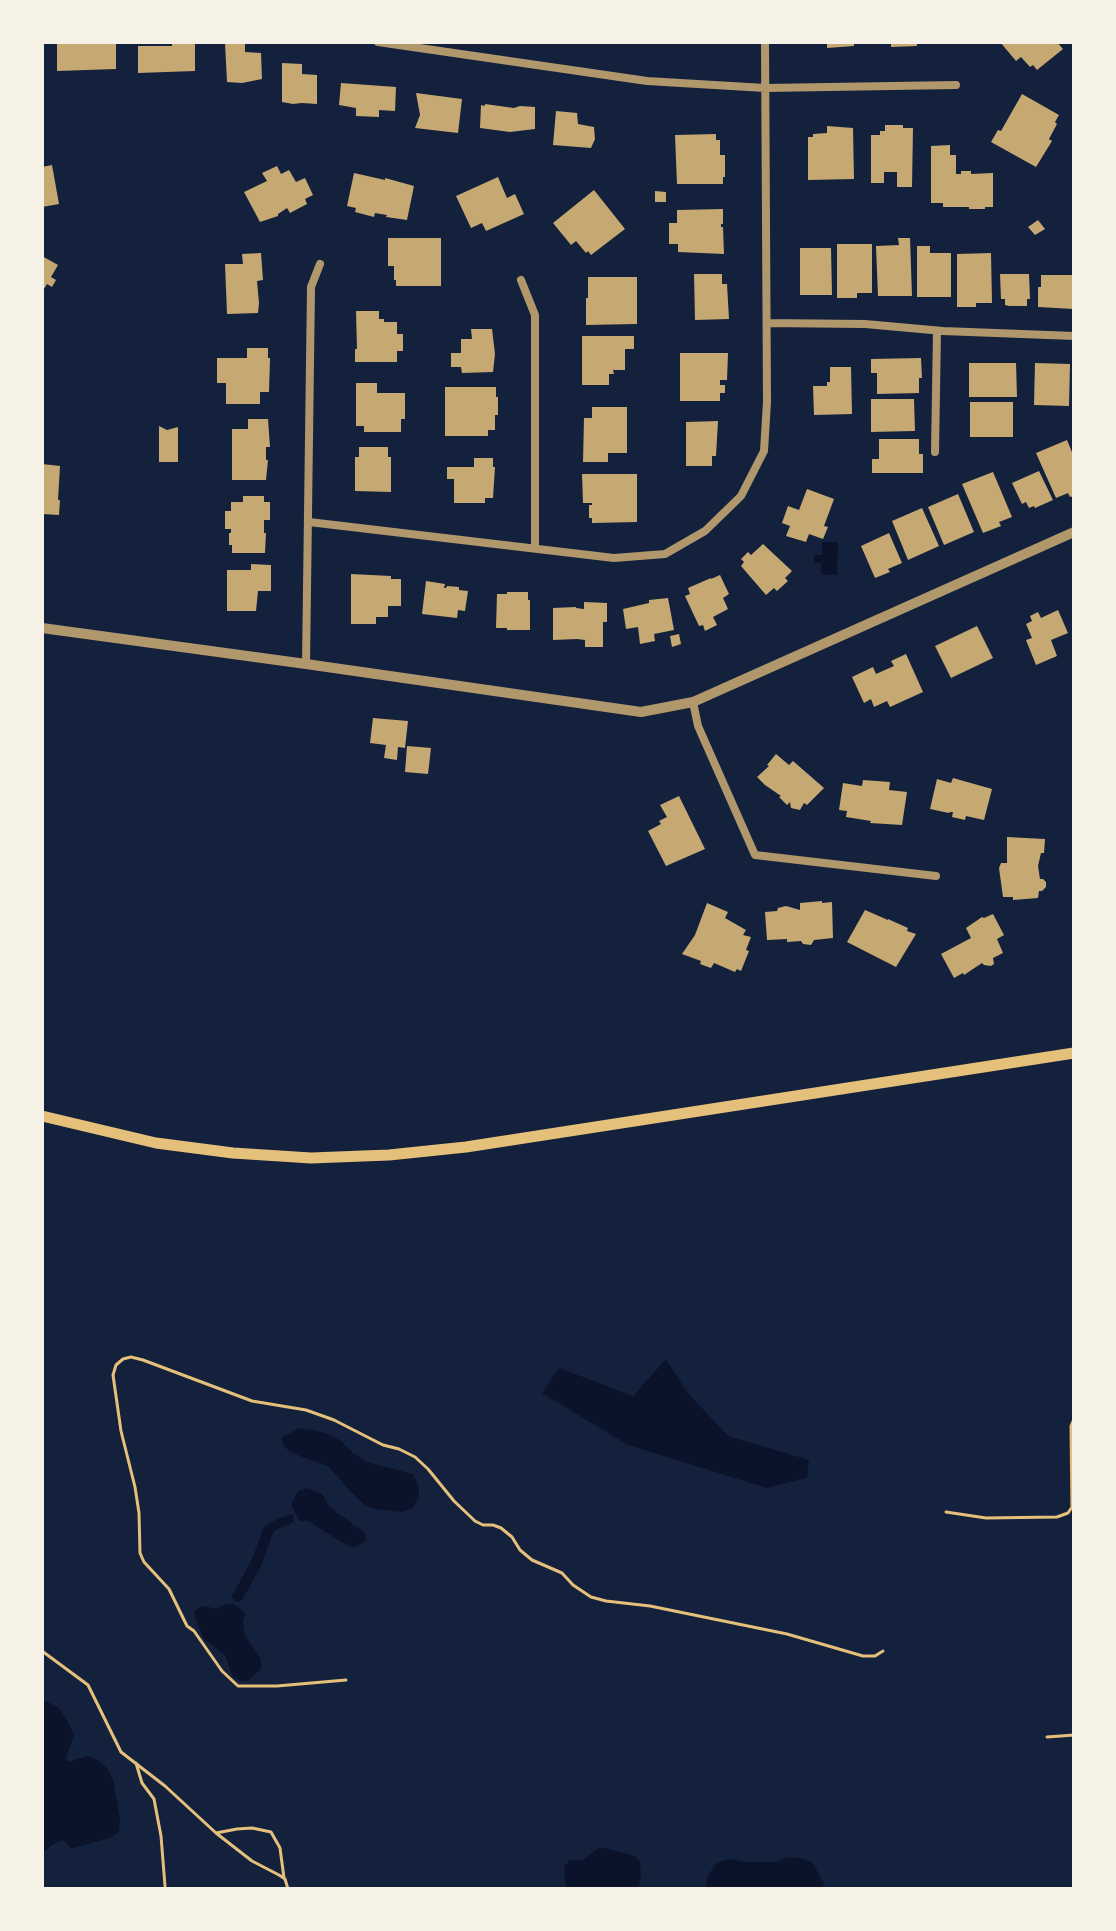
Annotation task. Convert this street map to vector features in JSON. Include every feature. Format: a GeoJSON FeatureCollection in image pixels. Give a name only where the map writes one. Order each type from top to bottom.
{"type":"FeatureCollection","features":[{"type":"Feature","properties":{"kind":"main road"},"geometry":{"type":"LineString","coordinates":[[42,1116],[156,1143],[233,1153],[311,1158],[389,1155],[466,1147],[1074,1053]]}},
{"type":"Feature","properties":{"kind":"street"},"geometry":{"type":"LineString","coordinates":[[378,42],[647,81],[765,88],[956,85]]}},
{"type":"Feature","properties":{"kind":"street"},"geometry":{"type":"LineString","coordinates":[[309,522],[614,558],[665,554],[705,531],[741,496],[764,451],[767,402],[765,42]]}},
{"type":"Feature","properties":{"kind":"street"},"geometry":{"type":"LineString","coordinates":[[306,664],[311,287],[320,264]]}},
{"type":"Feature","properties":{"kind":"street"},"geometry":{"type":"LineString","coordinates":[[521,280],[535,315],[535,548]]}},
{"type":"Feature","properties":{"kind":"street"},"geometry":{"type":"LineString","coordinates":[[767,323],[865,324],[937,331],[1074,336]]}},
{"type":"Feature","properties":{"kind":"street"},"geometry":{"type":"LineString","coordinates":[[935,452],[937,331]]}},
{"type":"Feature","properties":{"kind":"street"},"geometry":{"type":"LineString","coordinates":[[42,628],[641,712],[693,702],[1074,532]]}},
{"type":"Feature","properties":{"kind":"street"},"geometry":{"type":"LineString","coordinates":[[693,702],[698,726],[755,855],[936,876]]}},
{"type":"Feature","properties":{"kind":"path"},"geometry":{"type":"LineString","coordinates":[[346,1680],[238,1686],[222,1671],[194,1631],[187,1626],[169,1589],[144,1562],[140,1553],[139,1513],[121,1431],[113,1375],[116,1365],[123,1359],[143,1360],[252,1401],[306,1410],[415,1457],[475,1521],[501,1528],[532,1560],[562,1573],[591,1597],[787,1634],[863,1656],[875,1656],[883,1651]]}},
{"type":"Feature","properties":{"kind":"path"},"geometry":{"type":"LineString","coordinates":[[946,1512],[986,1518],[1057,1517],[1068,1513],[1072,1507],[1071,1426],[1074,1419]]}},
{"type":"Feature","properties":{"kind":"path"},"geometry":{"type":"LineString","coordinates":[[42,1651],[88,1685],[121,1752],[252,1861],[285,1879]]}},
{"type":"Feature","properties":{"kind":"path"},"geometry":{"type":"LineString","coordinates":[[1047,1737],[1074,1735]]}},
{"type":"Feature","properties":{"kind":"path"},"geometry":{"type":"LineString","coordinates":[[136,1763],[142,1783],[154,1799],[165,1886]]}},
{"type":"Feature","properties":{"kind":"path"},"geometry":{"type":"LineString","coordinates":[[216,1833],[252,1828],[271,1832],[280,1848],[288,1889]]}},
{"type":"Feature","properties":{"kind":"water"},"geometry":{"type":"Polygon","coordinates":[[[822,542],[838,542],[837,575],[821,575],[821,563],[814,563],[814,555],[822,555],[822,542]]]}},
{"type":"Feature","properties":{"kind":"water"},"geometry":{"type":"Polygon","coordinates":[[[666,1359],[687,1392],[728,1436],[809,1460],[807,1478],[767,1488],[628,1445],[542,1393],[559,1368],[633,1396],[666,1359]]]}},
{"type":"Feature","properties":{"kind":"water"},"geometry":{"type":"Polygon","coordinates":[[[300,1428],[331,1435],[367,1462],[413,1474],[419,1487],[419,1498],[412,1508],[403,1512],[365,1505],[328,1466],[289,1451],[283,1445],[282,1437],[300,1428]]]}},
{"type":"Feature","properties":{"kind":"water"},"geometry":{"type":"Polygon","coordinates":[[[307,1488],[322,1494],[329,1506],[366,1534],[366,1540],[354,1547],[348,1546],[308,1521],[300,1521],[292,1502],[298,1491],[307,1488]]]}},
{"type":"Feature","properties":{"kind":"water"},"geometry":{"type":"Polygon","coordinates":[[[293,1514],[294,1522],[274,1531],[260,1568],[242,1600],[238,1602],[231,1598],[252,1559],[264,1527],[293,1514]]]}},
{"type":"Feature","properties":{"kind":"water"},"geometry":{"type":"Polygon","coordinates":[[[233,1604],[245,1614],[245,1635],[261,1659],[261,1669],[249,1680],[241,1681],[233,1677],[225,1655],[204,1639],[195,1618],[194,1611],[199,1607],[215,1609],[233,1604]]]}},
{"type":"Feature","properties":{"kind":"water"},"geometry":{"type":"Polygon","coordinates":[[[42,1687],[44,1700],[59,1708],[74,1735],[66,1758],[68,1762],[87,1756],[107,1768],[113,1779],[120,1818],[119,1832],[112,1837],[71,1849],[63,1840],[42,1854],[42,1687]]]}},
{"type":"Feature","properties":{"kind":"water"},"geometry":{"type":"Polygon","coordinates":[[[600,1847],[635,1856],[640,1861],[638,1889],[566,1889],[564,1866],[570,1860],[583,1860],[600,1847]]]}},
{"type":"Feature","properties":{"kind":"water"},"geometry":{"type":"Polygon","coordinates":[[[787,1857],[812,1862],[824,1883],[823,1889],[706,1889],[708,1876],[719,1862],[731,1859],[777,1862],[787,1857]]]}},
{"type":"Feature","properties":{"kind":"building"},"geometry":{"type":"Polygon","coordinates":[[[57,42],[116,42],[116,69],[57,71],[57,42]]]}},
{"type":"Feature","properties":{"kind":"building"},"geometry":{"type":"Polygon","coordinates":[[[172,42],[195,42],[195,71],[138,73],[138,46],[172,46],[172,42]]]}},
{"type":"Feature","properties":{"kind":"building"},"geometry":{"type":"Polygon","coordinates":[[[245,42],[245,52],[261,53],[262,79],[227,82],[225,43],[245,42]]]}},
{"type":"Feature","properties":{"kind":"building"},"geometry":{"type":"Polygon","coordinates":[[[827,42],[854,42],[854,46],[827,48],[827,42]]]}},
{"type":"Feature","properties":{"kind":"building"},"geometry":{"type":"Polygon","coordinates":[[[891,42],[917,42],[917,46],[891,47],[891,42]]]}},
{"type":"Feature","properties":{"kind":"building"},"geometry":{"type":"Polygon","coordinates":[[[1000,42],[1057,42],[1063,49],[1037,70],[1021,57],[1016,61],[1000,42]]]}},
{"type":"Feature","properties":{"kind":"building"},"geometry":{"type":"Polygon","coordinates":[[[282,63],[302,64],[302,74],[317,75],[317,104],[282,102],[282,63]]]}},
{"type":"Feature","properties":{"kind":"building"},"geometry":{"type":"Polygon","coordinates":[[[341,83],[396,87],[395,111],[379,110],[379,117],[356,116],[356,108],[339,105],[341,83]]]}},
{"type":"Feature","properties":{"kind":"building"},"geometry":{"type":"Polygon","coordinates":[[[416,93],[462,99],[458,133],[415,128],[420,115],[416,93]]]}},
{"type":"Feature","properties":{"kind":"building"},"geometry":{"type":"Polygon","coordinates":[[[1022,94],[1059,115],[1049,139],[1052,141],[1036,167],[991,142],[998,130],[1001,131],[1022,94]]]}},
{"type":"Feature","properties":{"kind":"building"},"geometry":{"type":"Polygon","coordinates":[[[481,105],[535,107],[535,129],[510,132],[480,128],[481,105]]]}},
{"type":"Feature","properties":{"kind":"building"},"geometry":{"type":"Polygon","coordinates":[[[556,111],[577,113],[578,124],[594,127],[595,139],[591,148],[553,145],[556,111]]]}},
{"type":"Feature","properties":{"kind":"building"},"geometry":{"type":"Polygon","coordinates":[[[885,125],[913,128],[912,187],[897,187],[897,172],[884,172],[884,183],[871,183],[871,135],[880,135],[880,131],[885,131],[885,125]]]}},
{"type":"Feature","properties":{"kind":"building"},"geometry":{"type":"Polygon","coordinates":[[[827,126],[853,128],[854,179],[808,180],[808,137],[827,133],[827,126]]]}},
{"type":"Feature","properties":{"kind":"building"},"geometry":{"type":"Polygon","coordinates":[[[716,134],[716,140],[720,140],[720,155],[725,155],[723,184],[677,184],[675,135],[716,134]]]}},
{"type":"Feature","properties":{"kind":"building"},"geometry":{"type":"Polygon","coordinates":[[[950,145],[950,155],[956,155],[956,174],[961,174],[961,171],[993,173],[993,207],[969,209],[931,203],[931,146],[950,145]]]}},
{"type":"Feature","properties":{"kind":"building"},"geometry":{"type":"Polygon","coordinates":[[[52,165],[59,204],[42,207],[42,167],[52,165]]]}},
{"type":"Feature","properties":{"kind":"building"},"geometry":{"type":"Polygon","coordinates":[[[277,166],[281,174],[289,170],[296,182],[305,178],[313,195],[305,199],[307,204],[290,213],[287,208],[278,216],[260,222],[244,192],[267,181],[262,173],[277,166]]]}},
{"type":"Feature","properties":{"kind":"building"},"geometry":{"type":"Polygon","coordinates":[[[354,173],[414,186],[407,220],[375,213],[374,217],[355,212],[356,208],[347,206],[354,173]]]}},
{"type":"Feature","properties":{"kind":"building"},"geometry":{"type":"Polygon","coordinates":[[[498,177],[507,198],[515,194],[524,214],[486,231],[482,223],[471,228],[456,196],[498,177]]]}},
{"type":"Feature","properties":{"kind":"building"},"geometry":{"type":"Polygon","coordinates":[[[594,190],[625,229],[591,255],[576,241],[571,245],[553,223],[594,190]]]}},
{"type":"Feature","properties":{"kind":"building"},"geometry":{"type":"Polygon","coordinates":[[[655,191],[666,192],[666,202],[655,202],[655,191]]]}},
{"type":"Feature","properties":{"kind":"building"},"geometry":{"type":"Polygon","coordinates":[[[723,209],[724,254],[678,252],[678,244],[669,244],[669,223],[677,223],[677,210],[723,209]]]}},
{"type":"Feature","properties":{"kind":"building"},"geometry":{"type":"Polygon","coordinates":[[[1038,220],[1045,229],[1035,235],[1028,227],[1038,220]]]}},
{"type":"Feature","properties":{"kind":"building"},"geometry":{"type":"Polygon","coordinates":[[[388,238],[441,238],[441,286],[396,286],[394,266],[388,266],[388,238]]]}},
{"type":"Feature","properties":{"kind":"building"},"geometry":{"type":"Polygon","coordinates":[[[898,238],[910,238],[912,296],[878,296],[876,246],[899,245],[898,238]]]}},
{"type":"Feature","properties":{"kind":"building"},"geometry":{"type":"Polygon","coordinates":[[[837,244],[872,244],[872,293],[857,293],[857,298],[837,298],[837,244]]]}},
{"type":"Feature","properties":{"kind":"building"},"geometry":{"type":"Polygon","coordinates":[[[917,246],[930,246],[930,253],[951,253],[951,297],[917,297],[917,246]]]}},
{"type":"Feature","properties":{"kind":"building"},"geometry":{"type":"Polygon","coordinates":[[[800,248],[831,248],[832,295],[800,295],[800,248]]]}},
{"type":"Feature","properties":{"kind":"building"},"geometry":{"type":"Polygon","coordinates":[[[261,253],[263,280],[257,281],[258,313],[227,314],[225,264],[243,264],[242,254],[261,253]]]}},
{"type":"Feature","properties":{"kind":"building"},"geometry":{"type":"Polygon","coordinates":[[[991,253],[992,303],[957,307],[957,254],[991,253]]]}},
{"type":"Feature","properties":{"kind":"building"},"geometry":{"type":"Polygon","coordinates":[[[42,256],[58,265],[51,277],[56,280],[52,287],[47,284],[42,292],[42,256]]]}},
{"type":"Feature","properties":{"kind":"building"},"geometry":{"type":"Polygon","coordinates":[[[694,274],[722,274],[722,284],[727,284],[729,319],[695,320],[694,274]]]}},
{"type":"Feature","properties":{"kind":"building"},"geometry":{"type":"Polygon","coordinates":[[[1000,274],[1029,274],[1030,299],[1027,299],[1027,306],[1005,305],[1005,299],[1001,299],[1000,274]]]}},
{"type":"Feature","properties":{"kind":"building"},"geometry":{"type":"Polygon","coordinates":[[[1041,275],[1072,275],[1074,309],[1038,307],[1041,275]]]}},
{"type":"Feature","properties":{"kind":"building"},"geometry":{"type":"Polygon","coordinates":[[[588,277],[637,277],[637,324],[586,325],[588,277]]]}},
{"type":"Feature","properties":{"kind":"building"},"geometry":{"type":"Polygon","coordinates":[[[356,311],[379,311],[379,319],[397,322],[397,334],[403,334],[403,351],[397,351],[397,362],[355,362],[356,311]]]}},
{"type":"Feature","properties":{"kind":"building"},"geometry":{"type":"Polygon","coordinates":[[[471,329],[492,329],[495,354],[493,372],[462,373],[461,367],[451,367],[451,353],[461,353],[461,339],[472,339],[471,329]]]}},
{"type":"Feature","properties":{"kind":"building"},"geometry":{"type":"Polygon","coordinates":[[[582,336],[634,336],[634,349],[625,349],[625,370],[613,370],[614,374],[609,374],[609,385],[582,385],[582,336]]]}},
{"type":"Feature","properties":{"kind":"building"},"geometry":{"type":"Polygon","coordinates":[[[247,348],[268,348],[269,392],[260,392],[260,404],[226,404],[226,383],[217,383],[217,358],[247,358],[247,348]]]}},
{"type":"Feature","properties":{"kind":"building"},"geometry":{"type":"Polygon","coordinates":[[[680,353],[728,353],[727,380],[720,380],[720,385],[725,385],[725,393],[720,393],[720,401],[680,401],[680,353]]]}},
{"type":"Feature","properties":{"kind":"building"},"geometry":{"type":"Polygon","coordinates":[[[921,358],[919,393],[877,394],[877,373],[871,373],[871,359],[921,358]]]}},
{"type":"Feature","properties":{"kind":"building"},"geometry":{"type":"Polygon","coordinates":[[[969,363],[1016,363],[1017,397],[969,397],[969,363]]]}},
{"type":"Feature","properties":{"kind":"building"},"geometry":{"type":"Polygon","coordinates":[[[1035,363],[1070,364],[1069,406],[1034,405],[1035,363]]]}},
{"type":"Feature","properties":{"kind":"building"},"geometry":{"type":"Polygon","coordinates":[[[830,367],[851,367],[852,414],[814,415],[813,386],[827,386],[830,367]]]}},
{"type":"Feature","properties":{"kind":"building"},"geometry":{"type":"Polygon","coordinates":[[[356,383],[377,383],[377,393],[405,393],[405,419],[401,419],[401,432],[364,432],[364,426],[356,426],[356,383]]]}},
{"type":"Feature","properties":{"kind":"building"},"geometry":{"type":"Polygon","coordinates":[[[445,387],[496,387],[498,415],[495,415],[495,430],[488,430],[488,436],[445,436],[445,387]]]}},
{"type":"Feature","properties":{"kind":"building"},"geometry":{"type":"Polygon","coordinates":[[[871,399],[914,399],[915,431],[871,432],[871,399]]]}},
{"type":"Feature","properties":{"kind":"building"},"geometry":{"type":"Polygon","coordinates":[[[970,402],[1013,402],[1013,437],[970,437],[970,402]]]}},
{"type":"Feature","properties":{"kind":"building"},"geometry":{"type":"Polygon","coordinates":[[[592,407],[627,407],[627,453],[608,453],[608,462],[583,462],[584,418],[592,418],[592,407]]]}},
{"type":"Feature","properties":{"kind":"building"},"geometry":{"type":"Polygon","coordinates":[[[248,419],[268,419],[270,447],[266,447],[266,480],[232,480],[232,429],[248,429],[248,419]]]}},
{"type":"Feature","properties":{"kind":"building"},"geometry":{"type":"Polygon","coordinates":[[[718,421],[716,456],[712,456],[712,466],[686,466],[686,422],[718,421]]]}},
{"type":"Feature","properties":{"kind":"building"},"geometry":{"type":"Polygon","coordinates":[[[159,426],[167,430],[178,427],[178,462],[159,462],[159,426]]]}},
{"type":"Feature","properties":{"kind":"building"},"geometry":{"type":"Polygon","coordinates":[[[879,439],[919,439],[923,473],[872,473],[872,459],[879,459],[879,439]]]}},
{"type":"Feature","properties":{"kind":"building"},"geometry":{"type":"Polygon","coordinates":[[[1067,440],[1074,457],[1074,496],[1070,497],[1068,493],[1056,498],[1036,453],[1067,440]]]}},
{"type":"Feature","properties":{"kind":"building"},"geometry":{"type":"Polygon","coordinates":[[[359,447],[388,447],[391,492],[355,491],[355,457],[359,457],[359,447]]]}},
{"type":"Feature","properties":{"kind":"building"},"geometry":{"type":"Polygon","coordinates":[[[474,458],[493,458],[493,498],[485,498],[485,503],[454,503],[454,479],[447,479],[447,467],[474,467],[474,458]]]}},
{"type":"Feature","properties":{"kind":"building"},"geometry":{"type":"Polygon","coordinates":[[[42,464],[60,466],[59,515],[42,514],[42,464]]]}},
{"type":"Feature","properties":{"kind":"building"},"geometry":{"type":"Polygon","coordinates":[[[1039,471],[1053,500],[1029,508],[1026,502],[1022,504],[1012,483],[1039,471]]]}},
{"type":"Feature","properties":{"kind":"building"},"geometry":{"type":"Polygon","coordinates":[[[993,472],[1012,517],[999,522],[1001,526],[983,533],[962,484],[993,472]]]}},
{"type":"Feature","properties":{"kind":"building"},"geometry":{"type":"Polygon","coordinates":[[[582,474],[637,474],[637,522],[592,523],[589,505],[592,503],[583,503],[582,474]]]}},
{"type":"Feature","properties":{"kind":"building"},"geometry":{"type":"Polygon","coordinates":[[[807,489],[834,499],[824,526],[828,527],[823,539],[809,534],[806,542],[786,536],[790,526],[782,523],[788,506],[799,510],[807,489]]]}},
{"type":"Feature","properties":{"kind":"building"},"geometry":{"type":"Polygon","coordinates":[[[958,494],[974,532],[944,545],[928,507],[958,494]]]}},
{"type":"Feature","properties":{"kind":"building"},"geometry":{"type":"Polygon","coordinates":[[[243,496],[264,496],[264,502],[270,502],[270,520],[264,520],[265,553],[232,553],[232,545],[229,545],[231,529],[225,529],[225,511],[231,511],[231,502],[243,502],[243,496]]]}},
{"type":"Feature","properties":{"kind":"building"},"geometry":{"type":"Polygon","coordinates":[[[922,508],[939,546],[908,560],[892,521],[922,508]]]}},
{"type":"Feature","properties":{"kind":"building"},"geometry":{"type":"Polygon","coordinates":[[[889,533],[902,563],[875,578],[861,546],[889,533]]]}},
{"type":"Feature","properties":{"kind":"building"},"geometry":{"type":"Polygon","coordinates":[[[763,544],[792,571],[785,578],[788,581],[777,591],[774,588],[766,595],[741,566],[744,562],[741,559],[748,552],[751,555],[763,544]]]}},
{"type":"Feature","properties":{"kind":"building"},"geometry":{"type":"Polygon","coordinates":[[[251,564],[271,565],[271,591],[258,591],[256,611],[227,611],[227,570],[251,570],[251,564]]]}},
{"type":"Feature","properties":{"kind":"building"},"geometry":{"type":"Polygon","coordinates":[[[351,574],[401,579],[401,606],[388,606],[388,617],[376,617],[376,624],[351,624],[351,574]]]}},
{"type":"Feature","properties":{"kind":"building"},"geometry":{"type":"Polygon","coordinates":[[[720,575],[729,594],[723,598],[728,609],[713,617],[717,625],[705,631],[703,625],[699,626],[685,596],[690,594],[688,588],[720,575]]]}},
{"type":"Feature","properties":{"kind":"building"},"geometry":{"type":"Polygon","coordinates":[[[426,581],[445,584],[444,588],[459,587],[459,590],[468,591],[465,611],[458,610],[457,618],[422,614],[426,581]]]}},
{"type":"Feature","properties":{"kind":"building"},"geometry":{"type":"Polygon","coordinates":[[[528,592],[530,630],[496,628],[497,594],[528,592]]]}},
{"type":"Feature","properties":{"kind":"building"},"geometry":{"type":"Polygon","coordinates":[[[668,598],[674,630],[654,634],[655,641],[640,644],[638,627],[626,629],[623,609],[649,603],[649,600],[668,598]]]}},
{"type":"Feature","properties":{"kind":"building"},"geometry":{"type":"Polygon","coordinates":[[[584,602],[607,603],[603,647],[585,647],[585,640],[553,640],[553,608],[584,609],[584,602]]]}},
{"type":"Feature","properties":{"kind":"building"},"geometry":{"type":"Polygon","coordinates":[[[1058,610],[1068,633],[1051,640],[1057,656],[1036,665],[1026,640],[1032,638],[1026,624],[1032,621],[1030,616],[1038,612],[1041,618],[1058,610]]]}},
{"type":"Feature","properties":{"kind":"building"},"geometry":{"type":"Polygon","coordinates":[[[977,626],[993,658],[951,678],[935,646],[977,626]]]}},
{"type":"Feature","properties":{"kind":"building"},"geometry":{"type":"Polygon","coordinates":[[[679,634],[681,644],[672,647],[670,636],[679,634]]]}},
{"type":"Feature","properties":{"kind":"building"},"geometry":{"type":"Polygon","coordinates":[[[906,654],[923,692],[890,707],[887,701],[874,707],[871,699],[864,703],[852,677],[873,667],[876,674],[894,666],[891,661],[906,654]]]}},
{"type":"Feature","properties":{"kind":"building"},"geometry":{"type":"Polygon","coordinates":[[[373,718],[408,721],[405,748],[398,747],[397,760],[384,758],[386,745],[370,743],[373,718]]]}},
{"type":"Feature","properties":{"kind":"building"},"geometry":{"type":"Polygon","coordinates":[[[407,746],[431,748],[428,774],[405,772],[407,746]]]}},
{"type":"Feature","properties":{"kind":"building"},"geometry":{"type":"Polygon","coordinates":[[[776,754],[789,765],[793,761],[824,788],[807,805],[804,803],[800,810],[791,808],[790,802],[787,805],[781,796],[757,777],[776,754]]]}},
{"type":"Feature","properties":{"kind":"building"},"geometry":{"type":"Polygon","coordinates":[[[953,778],[992,789],[984,820],[966,816],[965,820],[952,817],[953,812],[930,809],[937,779],[951,783],[953,778]]]}},
{"type":"Feature","properties":{"kind":"building"},"geometry":{"type":"Polygon","coordinates":[[[863,780],[890,782],[889,790],[907,792],[902,825],[870,823],[846,817],[847,811],[839,810],[843,783],[862,786],[863,780]]]}},
{"type":"Feature","properties":{"kind":"building"},"geometry":{"type":"Polygon","coordinates":[[[679,796],[705,849],[666,866],[648,831],[667,817],[660,805],[679,796]]]}},
{"type":"Feature","properties":{"kind":"building"},"geometry":{"type":"Polygon","coordinates":[[[1007,837],[1045,839],[1044,853],[1041,853],[1038,866],[1040,879],[1046,882],[1046,887],[1039,891],[1038,898],[1013,900],[1013,897],[1003,897],[999,868],[1001,863],[1007,863],[1007,837]]]}},
{"type":"Feature","properties":{"kind":"building"},"geometry":{"type":"Polygon","coordinates":[[[832,902],[833,938],[814,940],[811,945],[801,941],[787,942],[787,939],[767,940],[765,912],[786,906],[800,910],[800,903],[832,902]]]}},
{"type":"Feature","properties":{"kind":"building"},"geometry":{"type":"Polygon","coordinates":[[[707,903],[728,912],[725,918],[746,930],[743,935],[751,937],[741,971],[737,969],[735,972],[714,963],[711,968],[682,954],[695,935],[707,903]]]}},
{"type":"Feature","properties":{"kind":"building"},"geometry":{"type":"Polygon","coordinates":[[[865,910],[916,934],[896,967],[847,942],[865,910]]]}},
{"type":"Feature","properties":{"kind":"building"},"geometry":{"type":"Polygon","coordinates":[[[993,914],[1004,935],[997,939],[1003,953],[993,958],[994,964],[991,966],[982,963],[954,978],[941,954],[971,938],[966,928],[982,917],[993,914]]]}}]}
